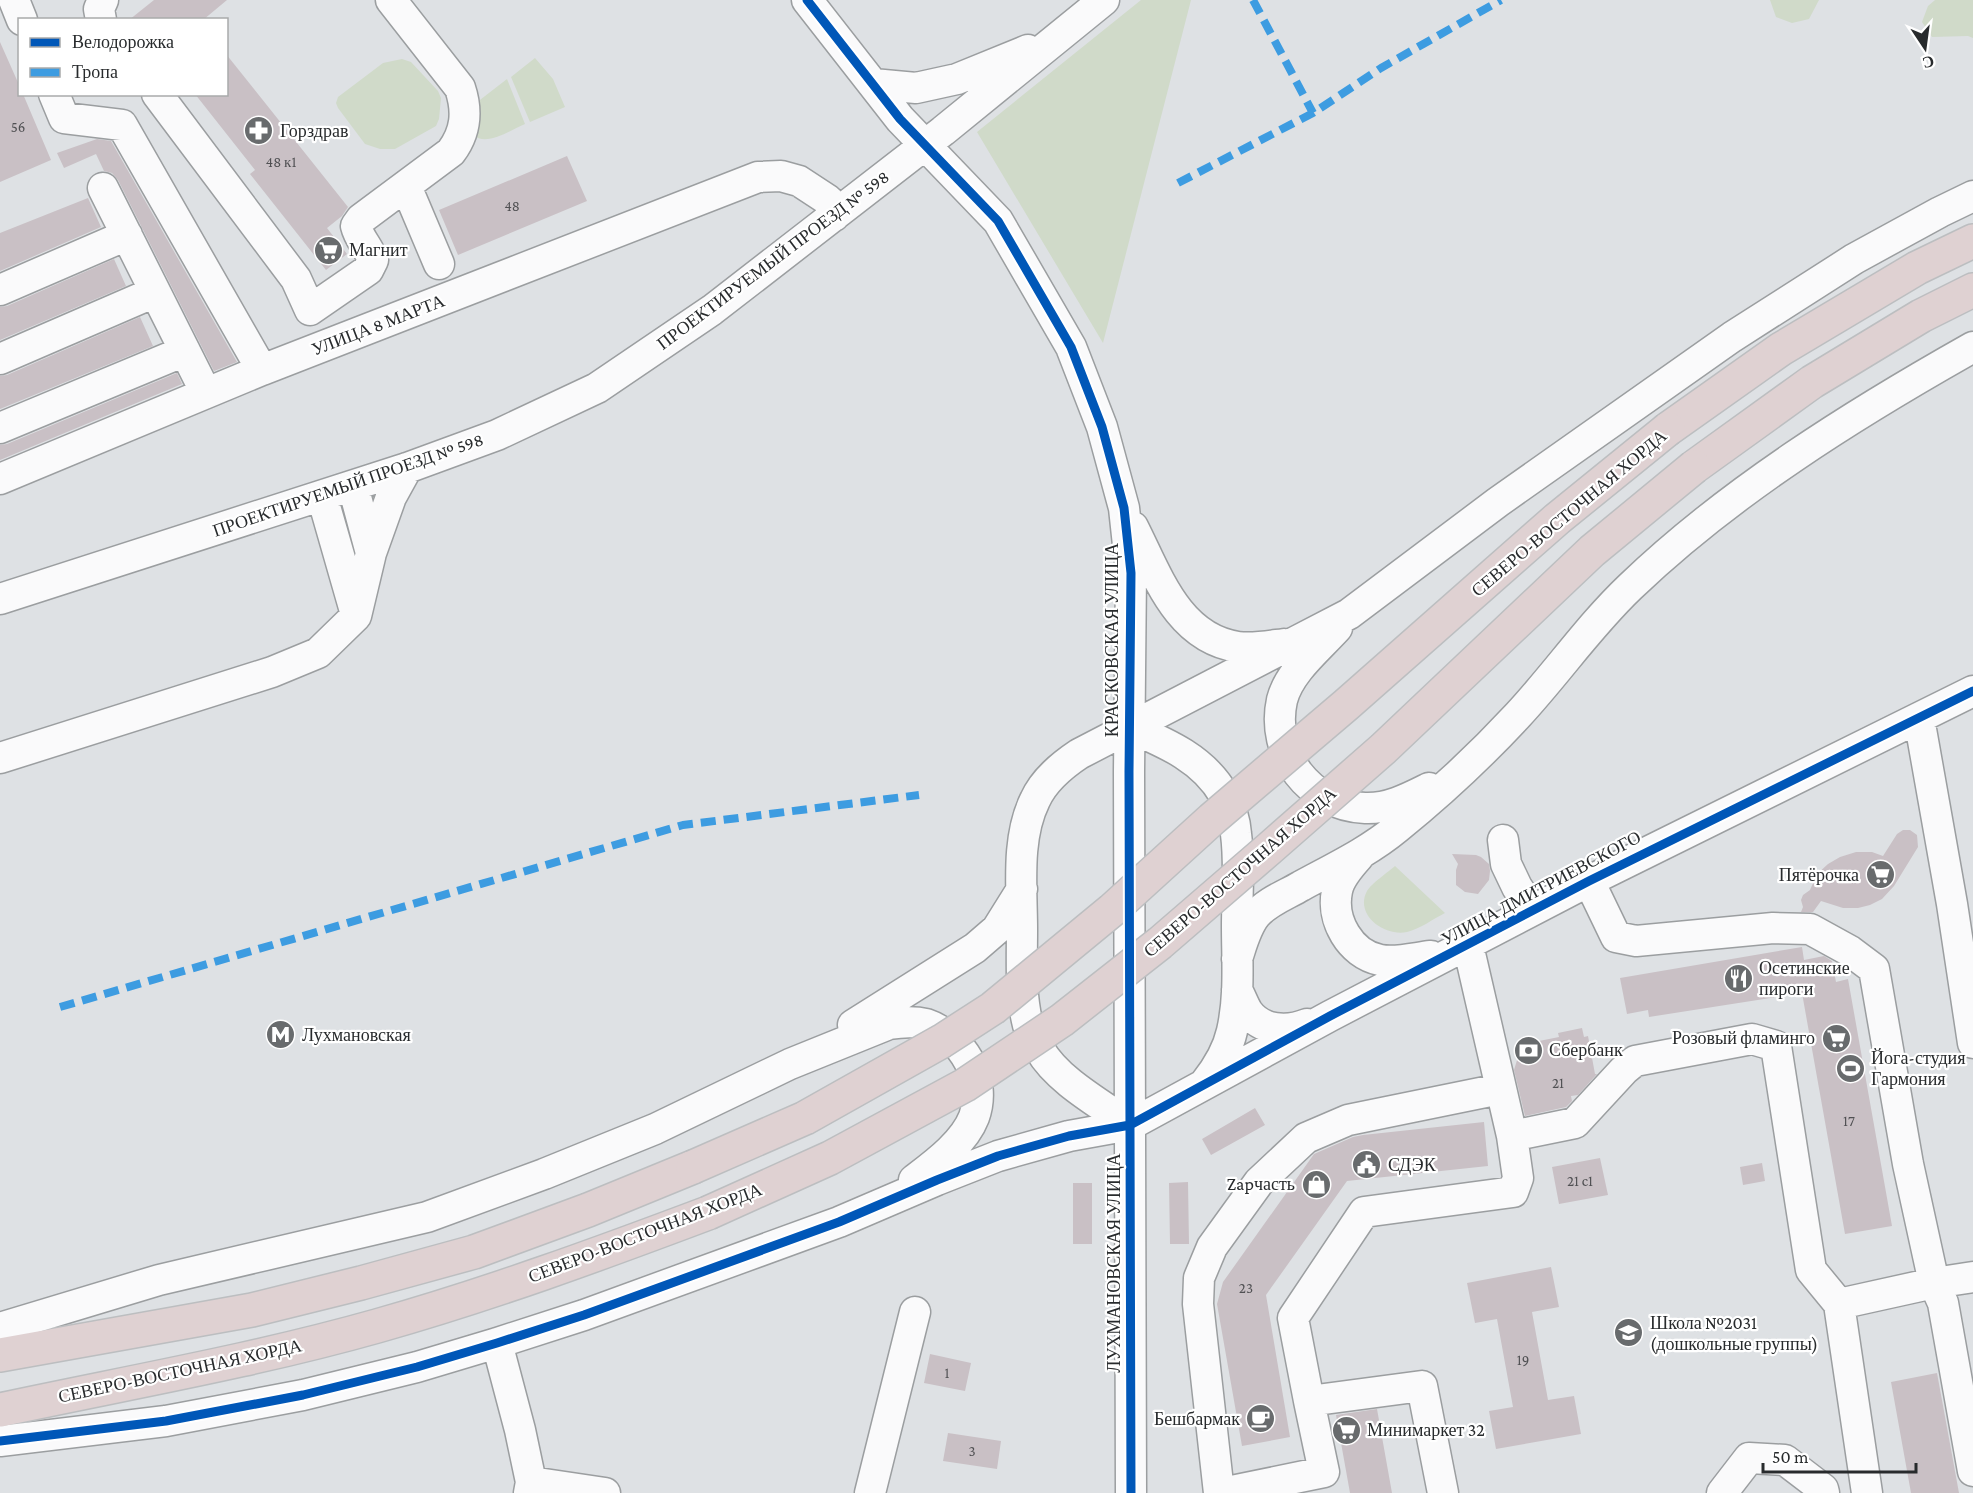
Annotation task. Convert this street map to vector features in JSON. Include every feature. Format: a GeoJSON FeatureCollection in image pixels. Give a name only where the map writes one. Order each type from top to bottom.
{"type":"FeatureCollection","features":[{"type":"Feature","properties":{"kind":"highway","name":"СЕВЕРО-ВОСТОЧНАЯ ХОРДА"},"geometry":{"type":"LineString","coordinates":[[0,1355],[252,1310],[474,1252],[588,1210],[805,1118],[942,1041],[993,1008],[1112,910],[1212,819],[1346,705],[1557,519],[1668,429],[1781,349],[1917,268],[1973,241]]}},
{"type":"Feature","properties":{"kind":"highway","name":"СЕВЕРО-ВОСТОЧНАЯ ХОРДА"},"geometry":{"type":"LineString","coordinates":[[0,1410],[257,1355],[375,1326],[488,1293],[708,1213],[830,1158],[965,1085],[1062,1020],[1160,943],[1383,749],[1592,551],[1694,467],[1812,382],[1921,316],[1973,290]]}},
{"type":"Feature","properties":{"kind":"street"},"geometry":{"type":"LineString","coordinates":[[0,2],[6,0]]}},
{"type":"Feature","properties":{"kind":"street"},"geometry":{"type":"LineString","coordinates":[[14,0],[21,18]]}},
{"type":"Feature","properties":{"kind":"street"},"geometry":{"type":"LineString","coordinates":[[101,18],[99,9],[103,0]]}},
{"type":"Feature","properties":{"kind":"street"},"geometry":{"type":"LineString","coordinates":[[310,310],[368,270],[373,260],[358,234],[356,226],[361,219],[451,152],[460,141],[464,125],[464,100],[460,88],[391,0]]}},
{"type":"Feature","properties":{"kind":"street","name":"КРАСКОВСКАЯ УЛИЦА"},"geometry":{"type":"LineString","coordinates":[[807,0],[881,94],[998,221],[1071,347],[1101,427],[1124,508],[1131,573],[1130,853]]}},
{"type":"Feature","properties":{"kind":"street","name":"ПРОЕКТИРУЕМЫЙ ПРОЕЗД № 598"},"geometry":{"type":"LineString","coordinates":[[0,599],[407,468],[497,435],[597,388],[712,310],[926,145],[1104,0]]}},
{"type":"Feature","properties":{"kind":"street"},"geometry":{"type":"LineString","coordinates":[[881,94],[957,79],[1058,37]]}},
{"type":"Feature","properties":{"kind":"street"},"geometry":{"type":"LineString","coordinates":[[55,96],[64,118],[122,124],[262,370]]}},
{"type":"Feature","properties":{"kind":"street"},"geometry":{"type":"LineString","coordinates":[[159,96],[296,279],[325,345]]}},
{"type":"Feature","properties":{"kind":"street","name":"УЛИЦА 8 МАРТА"},"geometry":{"type":"LineString","coordinates":[[0,479],[262,370],[758,177],[781,176],[799,181],[828,200],[834,216]]}},
{"type":"Feature","properties":{"kind":"street"},"geometry":{"type":"LineString","coordinates":[[406,186],[439,264]]}},
{"type":"Feature","properties":{"kind":"street"},"geometry":{"type":"LineString","coordinates":[[103,188],[206,393]]}},
{"type":"Feature","properties":{"kind":"street"},"geometry":{"type":"LineString","coordinates":[[1130,1125],[1083,1093],[1057,1071],[1041,1052],[1028,1028],[1022,995],[1023,846],[1028,820],[1035,799],[1042,788],[1063,765],[1079,754],[1245,670],[1349,614],[1498,502],[1741,331],[1854,259],[1973,196]]}},
{"type":"Feature","properties":{"kind":"street"},"geometry":{"type":"LineString","coordinates":[[0,290],[127,235]]}},
{"type":"Feature","properties":{"kind":"street"},"geometry":{"type":"LineString","coordinates":[[0,359],[155,292]]}},
{"type":"Feature","properties":{"kind":"street"},"geometry":{"type":"LineString","coordinates":[[1237,959],[1248,926],[1264,907],[1362,852],[1396,829],[1517,716],[1597,621],[1630,587],[1674,548],[1776,470],[1858,415],[1973,347]]}},
{"type":"Feature","properties":{"kind":"street"},"geometry":{"type":"LineString","coordinates":[[0,428],[185,351]]}},
{"type":"Feature","properties":{"kind":"street"},"geometry":{"type":"LineString","coordinates":[[0,758],[272,672],[318,653],[356,616],[371,553],[391,497],[407,468]]}},
{"type":"Feature","properties":{"kind":"street"},"geometry":{"type":"LineString","coordinates":[[353,486],[371,553]]}},
{"type":"Feature","properties":{"kind":"street"},"geometry":{"type":"LineString","coordinates":[[322,496],[356,616]]}},
{"type":"Feature","properties":{"kind":"street"},"geometry":{"type":"LineString","coordinates":[[1124,508],[1163,588],[1189,624],[1211,639],[1238,647],[1293,644]]}},
{"type":"Feature","properties":{"kind":"street"},"geometry":{"type":"LineString","coordinates":[[1349,614],[1298,670],[1282,699],[1281,723],[1284,747],[1298,775],[1320,796],[1335,802],[1365,808],[1395,804],[1456,775]]}},
{"type":"Feature","properties":{"kind":"street","name":"УЛИЦА ДМИТРИЕВСКОГО"},"geometry":{"type":"LineString","coordinates":[[880,1205],[967,1167],[1032,1145],[1130,1125],[1532,910],[1973,691]]}},
{"type":"Feature","properties":{"kind":"street"},"geometry":{"type":"LineString","coordinates":[[1919,718],[1963,902],[1973,1042]]}},
{"type":"Feature","properties":{"kind":"street"},"geometry":{"type":"LineString","coordinates":[[1130,727],[1196,761],[1215,780],[1225,796],[1237,834],[1237,1005],[1232,1033],[1216,1068],[1205,1083]]}},
{"type":"Feature","properties":{"kind":"street"},"geometry":{"type":"LineString","coordinates":[[1503,840],[1506,864],[1532,910]]}},
{"type":"Feature","properties":{"kind":"street"},"geometry":{"type":"LineString","coordinates":[[1362,852],[1350,866],[1337,890],[1335,901],[1341,927],[1358,950],[1377,960],[1390,961],[1461,948],[1488,1028],[1512,1136],[1518,1178],[1513,1192],[1364,1212],[1293,1318],[1325,1482],[1220,1493],[1198,1304],[1199,1278],[1212,1247],[1259,1182],[1306,1138],[1348,1120],[1500,1089]]}},
{"type":"Feature","properties":{"kind":"street","name":"ЛУХМАНОВСКАЯ УЛИЦА"},"geometry":{"type":"LineString","coordinates":[[1130,853],[1131,1493]]}},
{"type":"Feature","properties":{"kind":"street"},"geometry":{"type":"LineString","coordinates":[[1589,881],[1616,937],[1636,942],[1773,928],[1810,929],[1850,951],[1874,969],[1908,1164],[1934,1283],[1943,1303],[1973,1471]]}},
{"type":"Feature","properties":{"kind":"street"},"geometry":{"type":"LineString","coordinates":[[790,1064],[975,948],[997,929],[1022,889]]}},
{"type":"Feature","properties":{"kind":"street"},"geometry":{"type":"LineString","coordinates":[[1237,990],[1249,1013],[1267,1026],[1276,1029],[1296,1028],[1330,1016]]}},
{"type":"Feature","properties":{"kind":"street"},"geometry":{"type":"LineString","coordinates":[[0,1328],[159,1280],[427,1217],[544,1174],[655,1129],[790,1064],[889,1024],[906,1022],[924,1024],[941,1031],[965,1053],[973,1068],[977,1084],[975,1115],[958,1141],[924,1172],[880,1205],[839,1222],[584,1315],[417,1367],[303,1395],[166,1421],[0,1441]]}},
{"type":"Feature","properties":{"kind":"street"},"geometry":{"type":"LineString","coordinates":[[1512,1136],[1575,1123],[1635,1061],[1752,1039],[1776,1046],[1811,1270],[1839,1304],[1867,1493]]}},
{"type":"Feature","properties":{"kind":"street"},"geometry":{"type":"LineString","coordinates":[[1839,1304],[1934,1283],[1973,1277]]}},
{"type":"Feature","properties":{"kind":"street"},"geometry":{"type":"LineString","coordinates":[[870,1493],[915,1312]]}},
{"type":"Feature","properties":{"kind":"street"},"geometry":{"type":"LineString","coordinates":[[497,1343],[520,1430],[530,1487],[605,1493]]}},
{"type":"Feature","properties":{"kind":"street"},"geometry":{"type":"LineString","coordinates":[[1309,1401],[1422,1386],[1443,1493]]}},
{"type":"Feature","properties":{"kind":"street"},"geometry":{"type":"LineString","coordinates":[[1722,1493],[1749,1458],[1785,1460],[1823,1489],[1824,1493]]}},
{"type":"Feature","properties":{"kind":"green space"},"geometry":{"type":"Polygon","coordinates":[[[1141,0],[1191,0],[1103,343],[977,132],[1141,0]]]}},
{"type":"Feature","properties":{"kind":"green space"},"geometry":{"type":"Polygon","coordinates":[[[1770,0],[1819,0],[1809,19],[1792,23],[1776,17],[1770,0]]]}},
{"type":"Feature","properties":{"kind":"green space"},"geometry":{"type":"Polygon","coordinates":[[[1935,0],[1973,0],[1973,38],[1968,36],[1932,37],[1922,22],[1928,6],[1935,0]]]}},
{"type":"Feature","properties":{"kind":"green space"},"geometry":{"type":"Polygon","coordinates":[[[535,58],[553,79],[565,107],[530,122],[511,77],[535,58]]]}},
{"type":"Feature","properties":{"kind":"green space"},"geometry":{"type":"Polygon","coordinates":[[[402,59],[411,62],[438,91],[441,98],[436,126],[395,149],[380,149],[365,144],[338,108],[336,103],[338,97],[383,63],[402,59]]]}},
{"type":"Feature","properties":{"kind":"green space"},"geometry":{"type":"Polygon","coordinates":[[[507,79],[525,124],[492,138],[485,139],[473,135],[476,103],[507,79]]]}},
{"type":"Feature","properties":{"kind":"green space"},"geometry":{"type":"Polygon","coordinates":[[[1395,866],[1445,913],[1407,932],[1390,931],[1374,922],[1368,916],[1365,908],[1364,900],[1367,891],[1395,866]]]}},
{"type":"Feature","properties":{"kind":"building"},"geometry":{"type":"Polygon","coordinates":[[[154,0],[227,0],[205,18],[132,18],[154,0]]]}},
{"type":"Feature","properties":{"kind":"building"},"geometry":{"type":"Polygon","coordinates":[[[0,42],[18,82],[18,96],[24,96],[51,160],[0,182],[0,42]]]}},
{"type":"Feature","properties":{"kind":"building"},"geometry":{"type":"Polygon","coordinates":[[[228,57],[348,207],[342,216],[327,228],[347,254],[326,270],[250,174],[255,170],[197,96],[228,96],[228,57]]]}},
{"type":"Feature","properties":{"kind":"building"},"geometry":{"type":"Polygon","coordinates":[[[97,139],[111,141],[237,362],[214,371],[118,180],[112,173],[104,171],[96,154],[64,168],[57,153],[97,139]]]}},
{"type":"Feature","properties":{"kind":"building"},"geometry":{"type":"Polygon","coordinates":[[[567,156],[587,201],[458,255],[439,210],[567,156]]]}},
{"type":"Feature","properties":{"kind":"building"},"geometry":{"type":"Polygon","coordinates":[[[88,198],[101,227],[0,271],[0,233],[88,198]]]}},
{"type":"Feature","properties":{"kind":"building"},"geometry":{"type":"Polygon","coordinates":[[[114,259],[126,286],[0,340],[0,307],[114,259]]]}},
{"type":"Feature","properties":{"kind":"building"},"geometry":{"type":"Polygon","coordinates":[[[140,317],[153,346],[0,409],[0,376],[140,317]]]}},
{"type":"Feature","properties":{"kind":"building"},"geometry":{"type":"Polygon","coordinates":[[[177,373],[182,384],[0,460],[0,445],[177,373]]]}},
{"type":"Feature","properties":{"kind":"building"},"geometry":{"type":"Polygon","coordinates":[[[1903,830],[1910,830],[1917,835],[1918,847],[1894,886],[1882,899],[1858,908],[1843,908],[1821,901],[1813,912],[1801,912],[1803,895],[1810,890],[1817,874],[1828,864],[1856,852],[1872,852],[1883,856],[1897,834],[1903,830]]]}},
{"type":"Feature","properties":{"kind":"building"},"geometry":{"type":"Polygon","coordinates":[[[1452,854],[1476,855],[1489,864],[1489,880],[1478,894],[1465,892],[1456,885],[1458,864],[1452,854]]]}},
{"type":"Feature","properties":{"kind":"building"},"geometry":{"type":"Polygon","coordinates":[[[1802,947],[1804,960],[1824,956],[1832,961],[1836,982],[1848,979],[1892,1226],[1845,1234],[1802,993],[1649,1017],[1648,1010],[1627,1014],[1620,978],[1802,947]]]}},
{"type":"Feature","properties":{"kind":"building"},"geometry":{"type":"Polygon","coordinates":[[[1582,1028],[1584,1037],[1588,1036],[1595,1074],[1597,1074],[1578,1095],[1571,1096],[1572,1101],[1566,1107],[1525,1116],[1514,1070],[1518,1057],[1528,1045],[1534,1042],[1559,1037],[1558,1033],[1582,1028]]]}},
{"type":"Feature","properties":{"kind":"building"},"geometry":{"type":"Polygon","coordinates":[[[1255,1108],[1265,1125],[1211,1155],[1202,1139],[1255,1108]]]}},
{"type":"Feature","properties":{"kind":"building"},"geometry":{"type":"Polygon","coordinates":[[[1484,1122],[1488,1166],[1347,1181],[1266,1295],[1290,1437],[1242,1446],[1217,1304],[1223,1282],[1314,1154],[1363,1135],[1484,1122]]]}},
{"type":"Feature","properties":{"kind":"building"},"geometry":{"type":"Polygon","coordinates":[[[1600,1158],[1608,1195],[1559,1204],[1552,1167],[1600,1158]]]}},
{"type":"Feature","properties":{"kind":"building"},"geometry":{"type":"Polygon","coordinates":[[[1762,1163],[1765,1181],[1743,1185],[1740,1167],[1762,1163]]]}},
{"type":"Feature","properties":{"kind":"building"},"geometry":{"type":"Polygon","coordinates":[[[1188,1182],[1189,1244],[1170,1244],[1169,1183],[1188,1182]]]}},
{"type":"Feature","properties":{"kind":"building"},"geometry":{"type":"Polygon","coordinates":[[[1073,1183],[1092,1183],[1092,1244],[1073,1244],[1073,1183]]]}},
{"type":"Feature","properties":{"kind":"building"},"geometry":{"type":"Polygon","coordinates":[[[1551,1267],[1559,1307],[1532,1312],[1548,1400],[1574,1396],[1581,1434],[1496,1449],[1489,1411],[1513,1407],[1497,1319],[1475,1323],[1467,1283],[1551,1267]]]}},
{"type":"Feature","properties":{"kind":"building"},"geometry":{"type":"Polygon","coordinates":[[[930,1354],[971,1363],[965,1391],[924,1383],[930,1354]]]}},
{"type":"Feature","properties":{"kind":"building"},"geometry":{"type":"Polygon","coordinates":[[[1937,1373],[1959,1493],[1911,1493],[1891,1382],[1937,1373]]]}},
{"type":"Feature","properties":{"kind":"building"},"geometry":{"type":"Polygon","coordinates":[[[1377,1409],[1392,1493],[1350,1493],[1336,1415],[1377,1409]]]}},
{"type":"Feature","properties":{"kind":"building"},"geometry":{"type":"Polygon","coordinates":[[[948,1433],[1001,1441],[997,1469],[943,1461],[948,1433]]]}},
{"type":"Feature","properties":{"kind":"marked path"},"geometry":{"type":"LineString","coordinates":[[1253,0],[1313,113]]}},
{"type":"Feature","properties":{"kind":"marked path"},"geometry":{"type":"LineString","coordinates":[[1178,183],[1313,113],[1381,68],[1501,0]]}},
{"type":"Feature","properties":{"kind":"marked path"},"geometry":{"type":"LineString","coordinates":[[60,1007],[683,825],[919,795]]}},
{"type":"Feature","properties":{"kind":"cycle path"},"geometry":{"type":"LineString","coordinates":[[807,0],[900,119],[998,221],[1071,347],[1102,427],[1124,508],[1131,573],[1129,772],[1131,1493]]}},
{"type":"Feature","properties":{"kind":"cycle path"},"geometry":{"type":"LineString","coordinates":[[0,1441],[166,1421],[303,1395],[417,1367],[584,1315],[839,1222],[998,1156],[1069,1136],[1130,1125],[1330,1016],[1589,881],[1973,691]]}},
{"type":"Feature","properties":{"kind":"place","name":"Горздрав"},"geometry":{"type":"Point","coordinates":[259,131]}},
{"type":"Feature","properties":{"kind":"place","name":"Магнит"},"geometry":{"type":"Point","coordinates":[328,250]}},
{"type":"Feature","properties":{"kind":"place","name":"Пятёрочка"},"geometry":{"type":"Point","coordinates":[1880,875]}},
{"type":"Feature","properties":{"kind":"place","name":"Осетинские пироги"},"geometry":{"type":"Point","coordinates":[1738,978]}},
{"type":"Feature","properties":{"kind":"place","name":"Лухмановская"},"geometry":{"type":"Point","coordinates":[281,1035]}},
{"type":"Feature","properties":{"kind":"place","name":"Розовый фламинго"},"geometry":{"type":"Point","coordinates":[1836,1038]}},
{"type":"Feature","properties":{"kind":"place","name":"Сбербанк"},"geometry":{"type":"Point","coordinates":[1528,1050]}},
{"type":"Feature","properties":{"kind":"place","name":"Йога-студия Гармония"},"geometry":{"type":"Point","coordinates":[1850,1068]}},
{"type":"Feature","properties":{"kind":"place","name":"СДЭК"},"geometry":{"type":"Point","coordinates":[1367,1165]}},
{"type":"Feature","properties":{"kind":"place","name":"Zapчасть"},"geometry":{"type":"Point","coordinates":[1316,1184]}},
{"type":"Feature","properties":{"kind":"place","name":"Школа №2031 (дошкольные группы)"},"geometry":{"type":"Point","coordinates":[1629,1333]}},
{"type":"Feature","properties":{"kind":"place","name":"Бешбармак"},"geometry":{"type":"Point","coordinates":[1261,1419]}},
{"type":"Feature","properties":{"kind":"place","name":"Минимаркет 32"},"geometry":{"type":"Point","coordinates":[1346,1430]}}]}
